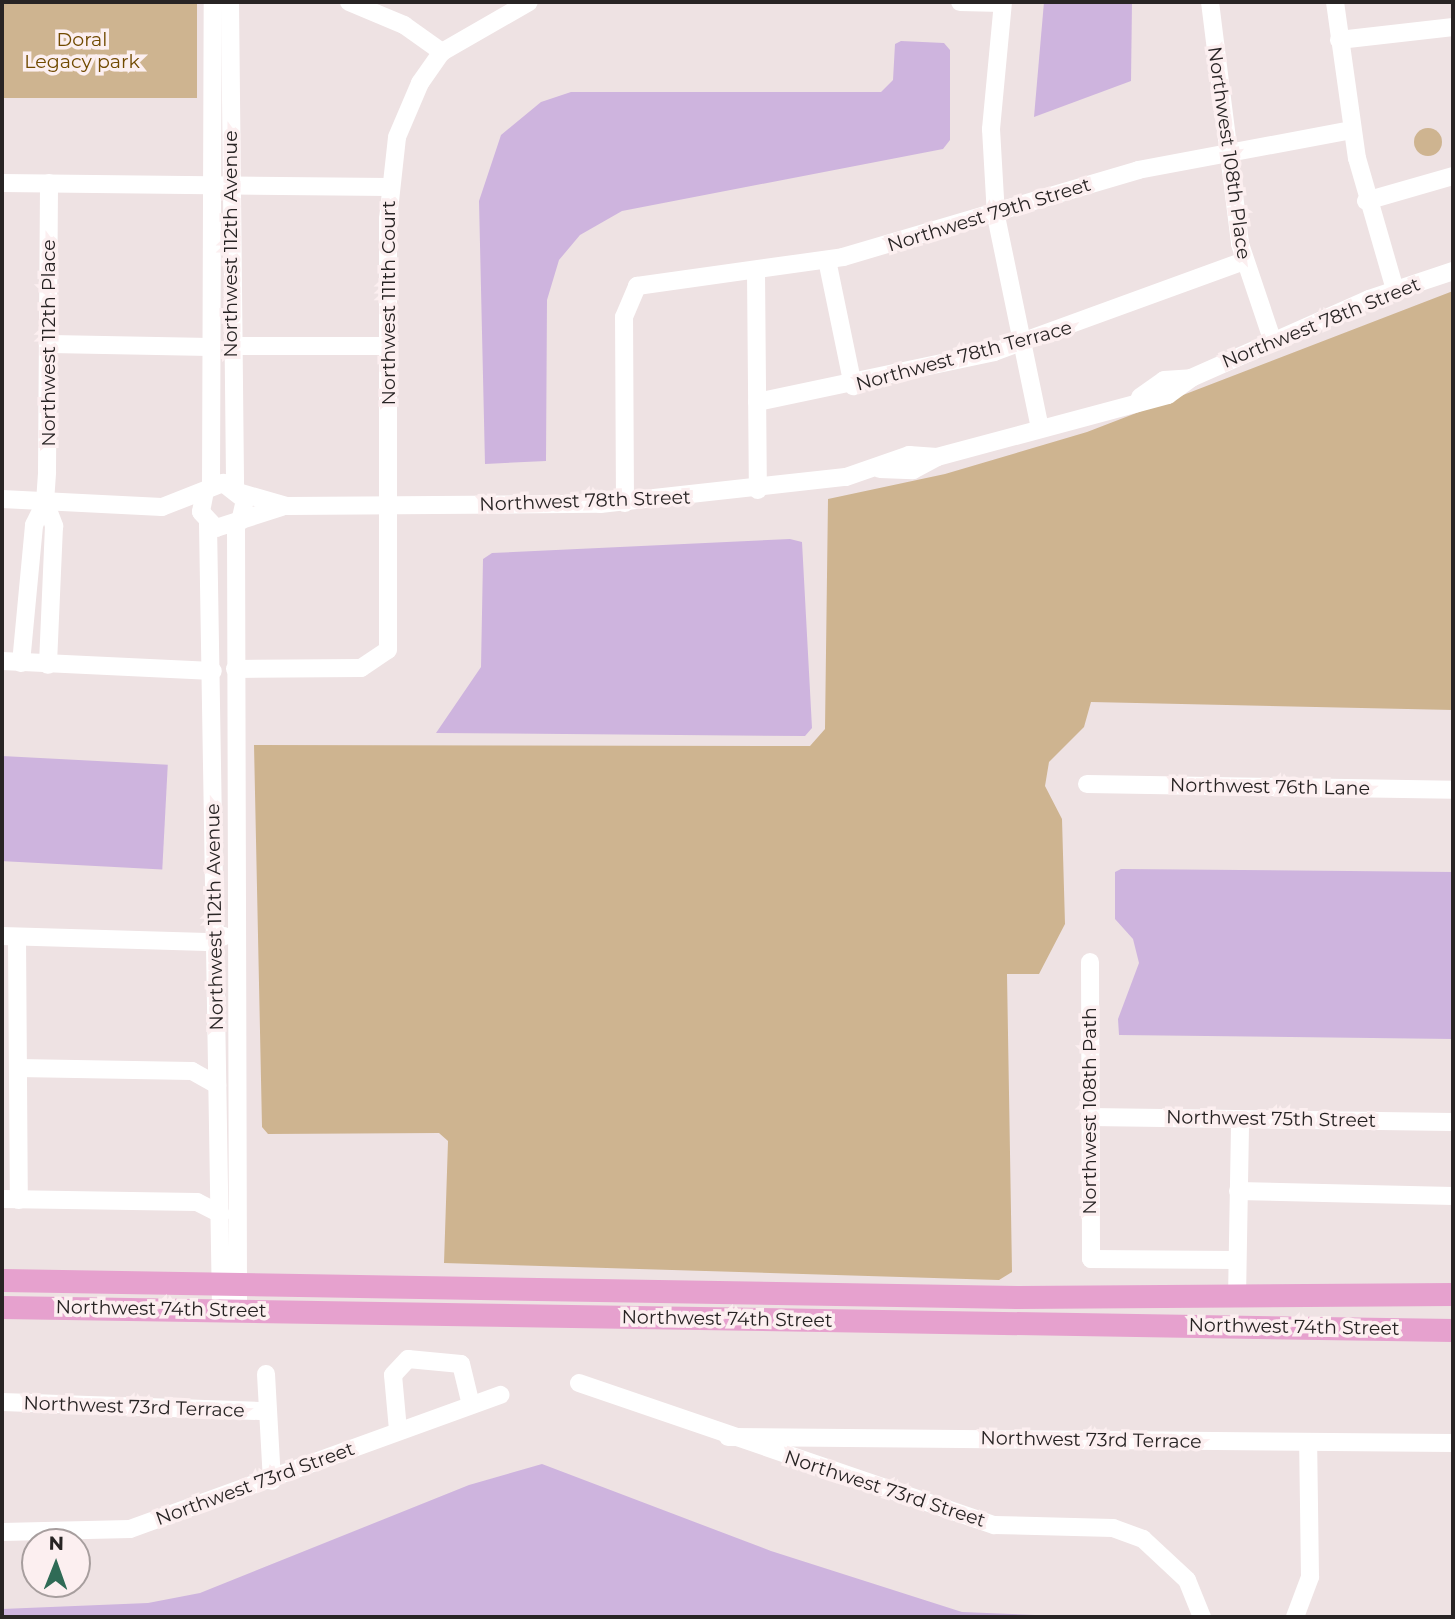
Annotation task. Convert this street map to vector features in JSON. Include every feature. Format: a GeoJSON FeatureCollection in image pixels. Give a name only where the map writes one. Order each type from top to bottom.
{"type":"FeatureCollection","features":[{"type":"Feature","properties":{"kind":"main road","name":"Northwest 74th Street"},"geometry":{"type":"LineString","coordinates":[[2,1280],[1237,1298],[1453,1294]]}},
{"type":"Feature","properties":{"kind":"main road"},"geometry":{"type":"LineString","coordinates":[[1296,1326],[1306,1309],[1359,1309],[1388,1296]]}},
{"type":"Feature","properties":{"kind":"main road","name":"Northwest 74th Street"},"geometry":{"type":"LineString","coordinates":[[2,1307],[1453,1330]]}},
{"type":"Feature","properties":{"kind":"street","name":"Northwest 112th Avenue"},"geometry":{"type":"LineString","coordinates":[[230,2],[231,346],[238,490],[245,508],[238,523],[235,670],[237,923],[230,1310]]}},
{"type":"Feature","properties":{"kind":"street"},"geometry":{"type":"LineString","coordinates":[[349,2],[404,25],[442,52]]}},
{"type":"Feature","properties":{"kind":"street","name":"Northwest 111th Court"},"geometry":{"type":"LineString","coordinates":[[235,670],[377,663],[392,633],[389,187],[408,109],[442,52],[529,2]]}},
{"type":"Feature","properties":{"kind":"street"},"geometry":{"type":"LineString","coordinates":[[960,2],[1002,2],[990,129],[996,216],[1018,345],[1040,429]]}},
{"type":"Feature","properties":{"kind":"street","name":"Northwest 108th Place"},"geometry":{"type":"LineString","coordinates":[[1210,2],[1228,156],[1244,261],[1273,341]]}},
{"type":"Feature","properties":{"kind":"street"},"geometry":{"type":"LineString","coordinates":[[1335,2],[1352,130],[1366,201],[1395,290]]}},
{"type":"Feature","properties":{"kind":"street","name":"Northwest 112th Avenue"},"geometry":{"type":"LineString","coordinates":[[215,5],[206,522],[213,671],[220,1214],[230,1283]]}},
{"type":"Feature","properties":{"kind":"street"},"geometry":{"type":"LineString","coordinates":[[1339,40],[1453,27]]}},
{"type":"Feature","properties":{"kind":"street","name":"Northwest 79th Street"},"geometry":{"type":"LineString","coordinates":[[625,503],[629,295],[637,286],[755,272],[827,260],[996,216],[1126,173],[1228,156],[1352,130]]}},
{"type":"Feature","properties":{"kind":"street"},"geometry":{"type":"LineString","coordinates":[[1366,201],[1453,176]]}},
{"type":"Feature","properties":{"kind":"street"},"geometry":{"type":"LineString","coordinates":[[2,183],[389,187]]}},
{"type":"Feature","properties":{"kind":"street","name":"Northwest 112th Place"},"geometry":{"type":"LineString","coordinates":[[48,665],[54,526],[45,502],[51,344],[49,184]]}},
{"type":"Feature","properties":{"kind":"street"},"geometry":{"type":"LineString","coordinates":[[827,260],[853,386]]}},
{"type":"Feature","properties":{"kind":"street","name":"Northwest 78th Terrace"},"geometry":{"type":"LineString","coordinates":[[757,402],[853,386],[1018,345],[1244,261]]}},
{"type":"Feature","properties":{"kind":"street","name":"Northwest 78th Street"},"geometry":{"type":"LineString","coordinates":[[208,489],[238,490],[287,506],[625,503],[758,490],[880,469],[913,470],[936,457],[1040,429],[1138,398],[1164,380],[1191,378],[1395,290],[1453,271]]}},
{"type":"Feature","properties":{"kind":"street"},"geometry":{"type":"LineString","coordinates":[[755,272],[758,490]]}},
{"type":"Feature","properties":{"kind":"street"},"geometry":{"type":"LineString","coordinates":[[51,344],[210,346]]}},
{"type":"Feature","properties":{"kind":"street"},"geometry":{"type":"LineString","coordinates":[[231,346],[388,345]]}},
{"type":"Feature","properties":{"kind":"street"},"geometry":{"type":"LineString","coordinates":[[162,507],[208,489]]}},
{"type":"Feature","properties":{"kind":"street"},"geometry":{"type":"LineString","coordinates":[[2,499],[162,507],[206,522]]}},
{"type":"Feature","properties":{"kind":"street","name":"Northwest 112th Place"},"geometry":{"type":"LineString","coordinates":[[21,663],[34,525],[45,502]]}},
{"type":"Feature","properties":{"kind":"street","name":"Northwest 78th Street"},"geometry":{"type":"LineString","coordinates":[[206,522],[238,523],[287,506]]}},
{"type":"Feature","properties":{"kind":"street"},"geometry":{"type":"LineString","coordinates":[[2,661],[213,671]]}},
{"type":"Feature","properties":{"kind":"street","name":"Northwest 76th Lane"},"geometry":{"type":"LineString","coordinates":[[1087,784],[1453,790]]}},
{"type":"Feature","properties":{"kind":"street"},"geometry":{"type":"LineString","coordinates":[[220,1214],[195,1202],[11,1199],[18,1068],[9,937],[215,940],[237,923]]}},
{"type":"Feature","properties":{"kind":"street","name":"Northwest 108th Path"},"geometry":{"type":"LineString","coordinates":[[1090,962],[1091,1259],[1237,1260]]}},
{"type":"Feature","properties":{"kind":"street"},"geometry":{"type":"LineString","coordinates":[[18,1068],[192,1071],[217,1084]]}},
{"type":"Feature","properties":{"kind":"street","name":"Northwest 75th Street"},"geometry":{"type":"LineString","coordinates":[[1090,1117],[1453,1122]]}},
{"type":"Feature","properties":{"kind":"street"},"geometry":{"type":"LineString","coordinates":[[1237,1298],[1240,1119]]}},
{"type":"Feature","properties":{"kind":"street"},"geometry":{"type":"LineString","coordinates":[[1238,1191],[1453,1196]]}},
{"type":"Feature","properties":{"kind":"street"},"geometry":{"type":"LineString","coordinates":[[398,1430],[393,1375],[408,1359],[461,1364],[471,1405]]}},
{"type":"Feature","properties":{"kind":"street"},"geometry":{"type":"LineString","coordinates":[[267,1374],[266,1411],[272,1481]]}},
{"type":"Feature","properties":{"kind":"street","name":"Northwest 73rd Street"},"geometry":{"type":"LineString","coordinates":[[579,1383],[729,1437],[994,1525],[1113,1528],[1143,1539],[1187,1580],[1202,1617]]}},
{"type":"Feature","properties":{"kind":"street","name":"Northwest 73rd Street"},"geometry":{"type":"LineString","coordinates":[[2,1531],[130,1529],[272,1481],[398,1430],[500,1395]]}},
{"type":"Feature","properties":{"kind":"street","name":"Northwest 73rd Terrace"},"geometry":{"type":"LineString","coordinates":[[2,1402],[266,1411]]}},
{"type":"Feature","properties":{"kind":"street","name":"Northwest 73rd Terrace"},"geometry":{"type":"LineString","coordinates":[[729,1437],[1453,1443]]}},
{"type":"Feature","properties":{"kind":"street"},"geometry":{"type":"LineString","coordinates":[[1299,1611],[1310,1577],[1308,1442]]}},
{"type":"Feature","properties":{"kind":"green space","name":"Doral Legacy park"},"geometry":{"type":"Polygon","coordinates":[[[2,2],[197,2],[197,98],[2,98],[2,2]]]}},
{"type":"Feature","properties":{"kind":"green space"},"geometry":{"type":"Polygon","coordinates":[[[1428,128],[1438,132],[1442,142],[1438,152],[1428,156],[1418,152],[1414,142],[1418,132],[1428,128]]]}},
{"type":"Feature","properties":{"kind":"green space"},"geometry":{"type":"Polygon","coordinates":[[[1453,291],[1453,710],[1091,702],[1084,727],[1049,762],[1045,786],[1062,819],[1065,924],[1039,974],[1007,974],[1012,1272],[999,1280],[444,1263],[448,1141],[439,1133],[268,1134],[262,1127],[254,745],[810,746],[825,729],[828,499],[945,474],[1087,432],[1453,291]]]}},
{"type":"Feature","properties":{"kind":"shaded area"},"geometry":{"type":"Polygon","coordinates":[[[1044,2],[1132,2],[1131,81],[1034,117],[1044,2]]]}},
{"type":"Feature","properties":{"kind":"shaded area"},"geometry":{"type":"Polygon","coordinates":[[[901,41],[944,43],[950,50],[950,140],[943,149],[622,211],[580,235],[559,260],[547,300],[546,461],[485,464],[479,201],[501,135],[541,102],[571,92],[881,92],[893,80],[895,44],[901,41]]]}},
{"type":"Feature","properties":{"kind":"shaded area"},"geometry":{"type":"Polygon","coordinates":[[[790,539],[802,542],[812,728],[805,736],[436,733],[481,667],[483,559],[492,553],[790,539]]]}},
{"type":"Feature","properties":{"kind":"shaded area"},"geometry":{"type":"Polygon","coordinates":[[[2,756],[168,765],[162,870],[2,861],[2,756]]]}},
{"type":"Feature","properties":{"kind":"shaded area"},"geometry":{"type":"Polygon","coordinates":[[[1121,869],[1453,872],[1453,1039],[1119,1035],[1118,1019],[1139,963],[1133,939],[1115,919],[1115,872],[1121,869]]]}},
{"type":"Feature","properties":{"kind":"shaded area"},"geometry":{"type":"Polygon","coordinates":[[[542,1464],[771,1551],[962,1612],[1087,1617],[2,1617],[2,1609],[148,1603],[200,1593],[469,1485],[542,1464]]]}}]}
